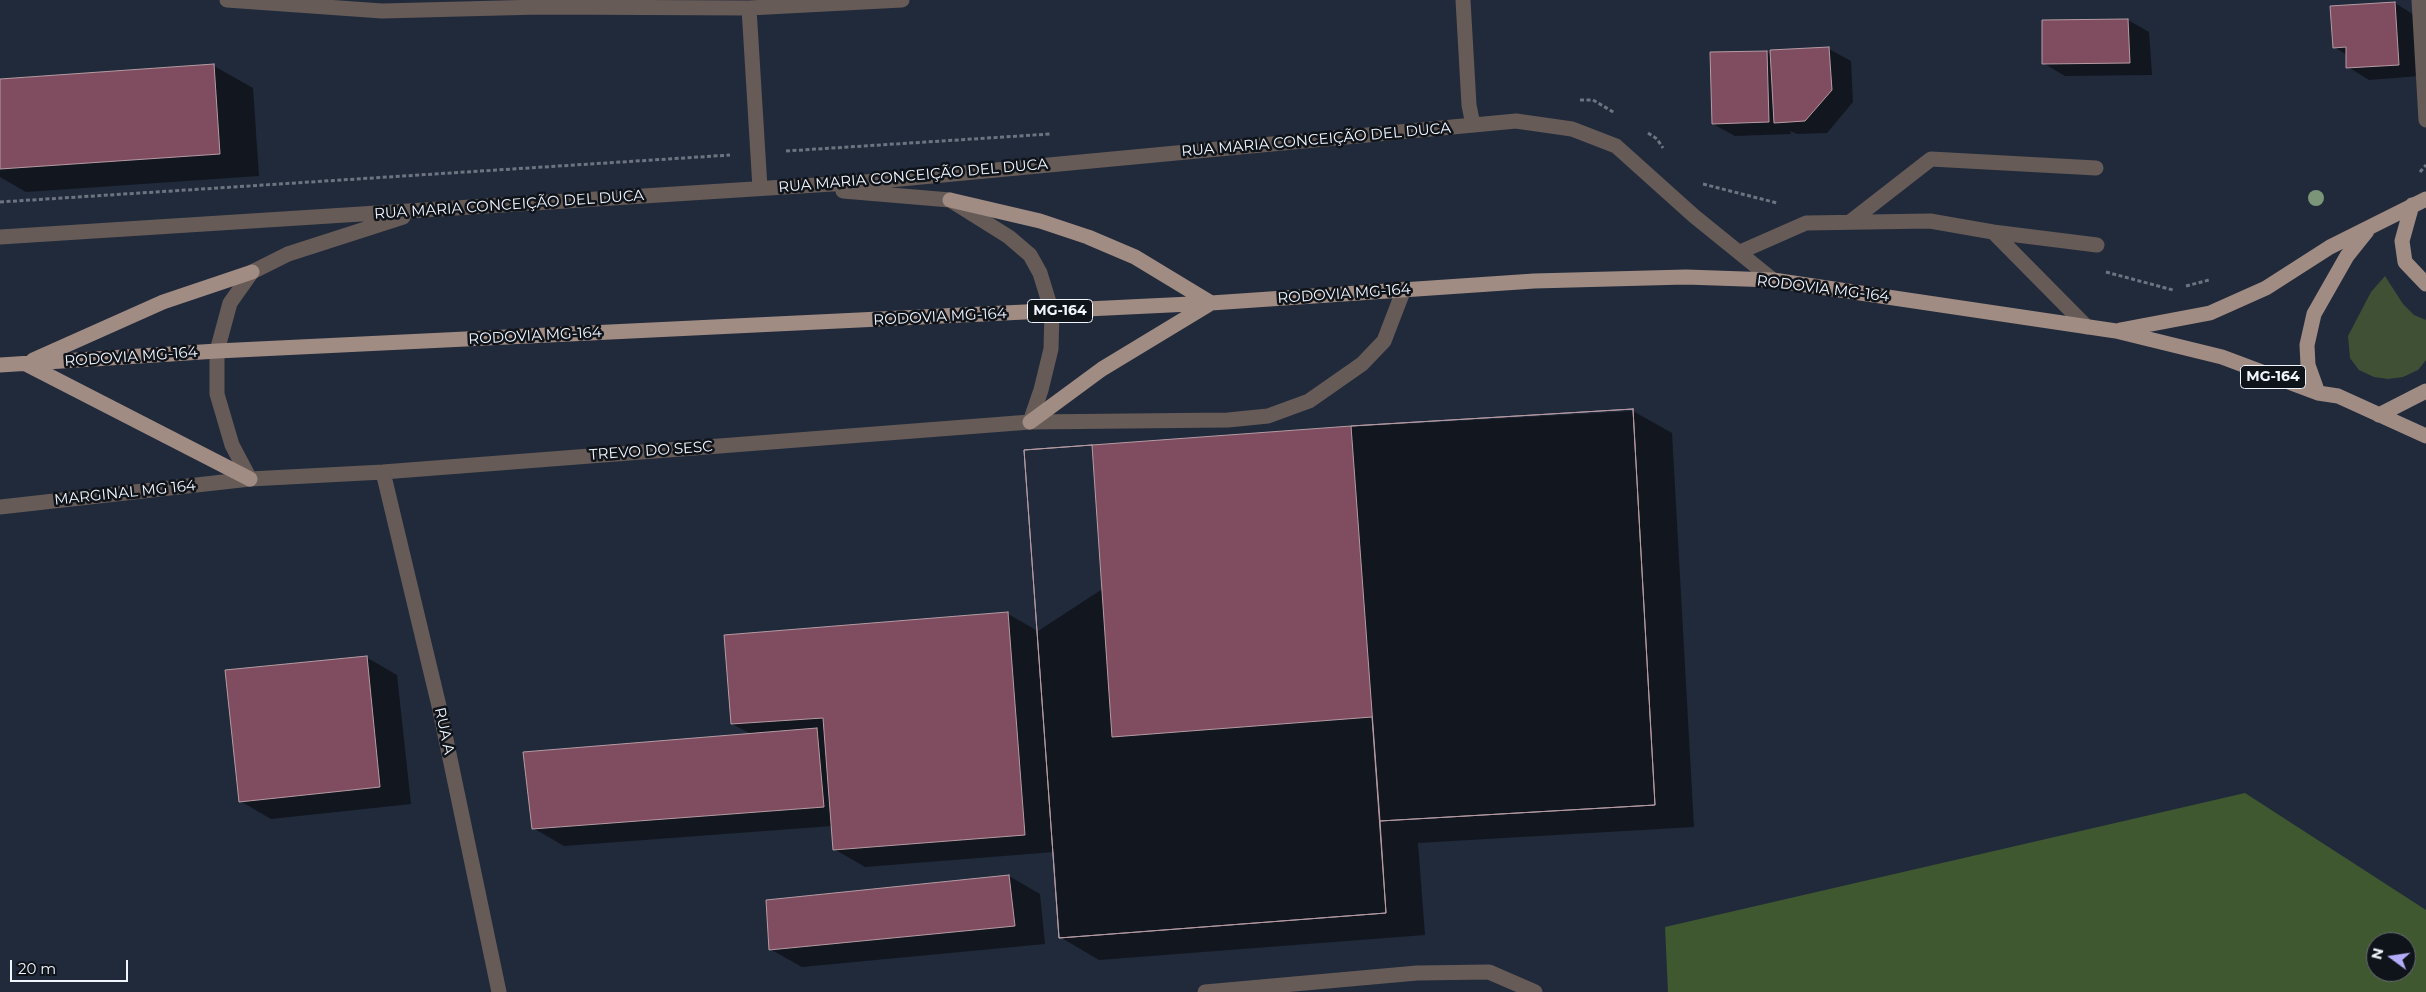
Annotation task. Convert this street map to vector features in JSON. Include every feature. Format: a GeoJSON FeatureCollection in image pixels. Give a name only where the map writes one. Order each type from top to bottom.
{"type":"FeatureCollection","features":[{"type":"Feature","properties":{"kind":"main road"},"geometry":{"type":"LineString","coordinates":[[2116,331],[2210,312],[2266,288],[2330,247],[2426,199]]}},
{"type":"Feature","properties":{"kind":"main road"},"geometry":{"type":"LineString","coordinates":[[950,200],[1088,236],[1135,257],[1211,303],[1102,369],[1030,422]]}},
{"type":"Feature","properties":{"kind":"main road"},"geometry":{"type":"LineString","coordinates":[[2412,205],[2402,241],[2405,262],[2426,284]]}},
{"type":"Feature","properties":{"kind":"main road"},"geometry":{"type":"LineString","coordinates":[[2318,393],[2308,365],[2307,345],[2314,314],[2347,256],[2371,226]]}},
{"type":"Feature","properties":{"kind":"main road"},"geometry":{"type":"LineString","coordinates":[[25,364],[163,302],[252,272]]}},
{"type":"Feature","properties":{"kind":"main road","name":"RODOVIA MG-164"},"geometry":{"type":"LineString","coordinates":[[0,365],[217,351],[1052,312],[1534,282],[1657,278],[1773,280],[2116,331]]}},
{"type":"Feature","properties":{"kind":"main road","name":"MG-164"},"geometry":{"type":"LineString","coordinates":[[2116,331],[2222,357],[2318,393],[2338,396],[2426,436]]}},
{"type":"Feature","properties":{"kind":"main road"},"geometry":{"type":"LineString","coordinates":[[25,364],[250,479]]}},
{"type":"Feature","properties":{"kind":"main road"},"geometry":{"type":"LineString","coordinates":[[2379,415],[2426,391]]}},
{"type":"Feature","properties":{"kind":"street"},"geometry":{"type":"LineString","coordinates":[[227,0],[382,10],[540,7],[749,8],[902,0]]}},
{"type":"Feature","properties":{"kind":"street"},"geometry":{"type":"LineString","coordinates":[[1463,0],[1469,105],[1473,125]]}},
{"type":"Feature","properties":{"kind":"street"},"geometry":{"type":"LineString","coordinates":[[2419,0],[2426,120]]}},
{"type":"Feature","properties":{"kind":"street"},"geometry":{"type":"LineString","coordinates":[[749,8],[760,188]]}},
{"type":"Feature","properties":{"kind":"street","name":"RUA MARIA CONCEIÇÃO DEL DUCA"},"geometry":{"type":"LineString","coordinates":[[0,237],[793,187],[1516,121],[1572,130],[1616,146],[1773,280]]}},
{"type":"Feature","properties":{"kind":"street"},"geometry":{"type":"LineString","coordinates":[[1850,222],[1931,159],[2096,168]]}},
{"type":"Feature","properties":{"kind":"street"},"geometry":{"type":"LineString","coordinates":[[793,187],[950,200],[1009,237],[1030,255],[1040,273],[1052,312],[1051,349],[1041,390],[1030,422]]}},
{"type":"Feature","properties":{"kind":"street"},"geometry":{"type":"LineString","coordinates":[[250,479],[232,445],[217,394],[217,351],[230,303],[252,272],[288,254],[426,210]]}},
{"type":"Feature","properties":{"kind":"street"},"geometry":{"type":"LineString","coordinates":[[1740,252],[1806,222],[1930,220],[1992,232],[2097,244]]}},
{"type":"Feature","properties":{"kind":"street"},"geometry":{"type":"LineString","coordinates":[[1992,232],[2087,327]]}},
{"type":"Feature","properties":{"kind":"street","name":"TREVO DO SESC"},"geometry":{"type":"LineString","coordinates":[[250,479],[383,472],[1030,422],[1228,420],[1268,416],[1309,401],[1362,364],[1384,341],[1404,290]]}},
{"type":"Feature","properties":{"kind":"street","name":"RUA A"},"geometry":{"type":"LineString","coordinates":[[383,472],[439,706],[499,992]]}},
{"type":"Feature","properties":{"kind":"street","name":"MARGINAL MG 164"},"geometry":{"type":"LineString","coordinates":[[0,507],[250,479]]}},
{"type":"Feature","properties":{"kind":"street"},"geometry":{"type":"LineString","coordinates":[[1205,992],[1417,973],[1489,972],[1535,992]]}},
{"type":"Feature","properties":{"kind":"green space"},"geometry":{"type":"Polygon","coordinates":[[[2385,276],[2403,304],[2414,315],[2426,320],[2426,360],[2418,370],[2403,377],[2388,379],[2374,377],[2359,370],[2350,358],[2348,336],[2371,292],[2385,276]]]}},
{"type":"Feature","properties":{"kind":"green space"},"geometry":{"type":"Polygon","coordinates":[[[2245,793],[2426,910],[2426,992],[1668,992],[1665,927],[2245,793]]]}},
{"type":"Feature","properties":{"kind":"building"},"geometry":{"type":"Polygon","coordinates":[[[2395,2],[2399,65],[2346,68],[2346,47],[2333,48],[2330,6],[2395,2]]]}},
{"type":"Feature","properties":{"kind":"building"},"geometry":{"type":"Polygon","coordinates":[[[2128,19],[2130,63],[2042,64],[2042,20],[2128,19]]]}},
{"type":"Feature","properties":{"kind":"building"},"geometry":{"type":"Polygon","coordinates":[[[1829,47],[1832,90],[1805,121],[1774,123],[1770,50],[1829,47]]]}},
{"type":"Feature","properties":{"kind":"building"},"geometry":{"type":"Polygon","coordinates":[[[1767,51],[1769,122],[1712,124],[1710,52],[1767,51]]]}},
{"type":"Feature","properties":{"kind":"building"},"geometry":{"type":"Polygon","coordinates":[[[214,64],[220,154],[0,169],[0,79],[214,64]]]}},
{"type":"Feature","properties":{"kind":"building"},"geometry":{"type":"Polygon","coordinates":[[[1633,409],[1655,805],[1380,821],[1386,913],[1059,938],[1024,450],[1351,426],[1633,409]]]}},
{"type":"Feature","properties":{"kind":"building"},"geometry":{"type":"Polygon","coordinates":[[[1633,409],[1655,805],[1380,821],[1351,426],[1633,409]]]}},
{"type":"Feature","properties":{"kind":"building"},"geometry":{"type":"Polygon","coordinates":[[[1092,445],[1112,737],[1372,717],[1386,913],[1059,938],[1024,450],[1092,445]]]}},
{"type":"Feature","properties":{"kind":"building"},"geometry":{"type":"Polygon","coordinates":[[[1008,612],[1025,835],[833,850],[823,718],[731,724],[724,635],[1008,612]]]}},
{"type":"Feature","properties":{"kind":"building"},"geometry":{"type":"Polygon","coordinates":[[[367,656],[380,787],[239,802],[225,670],[367,656]]]}},
{"type":"Feature","properties":{"kind":"building"},"geometry":{"type":"Polygon","coordinates":[[[817,728],[824,807],[532,829],[523,752],[817,728]]]}},
{"type":"Feature","properties":{"kind":"building"},"geometry":{"type":"Polygon","coordinates":[[[1009,875],[1015,926],[769,950],[766,900],[1009,875]]]}}]}
